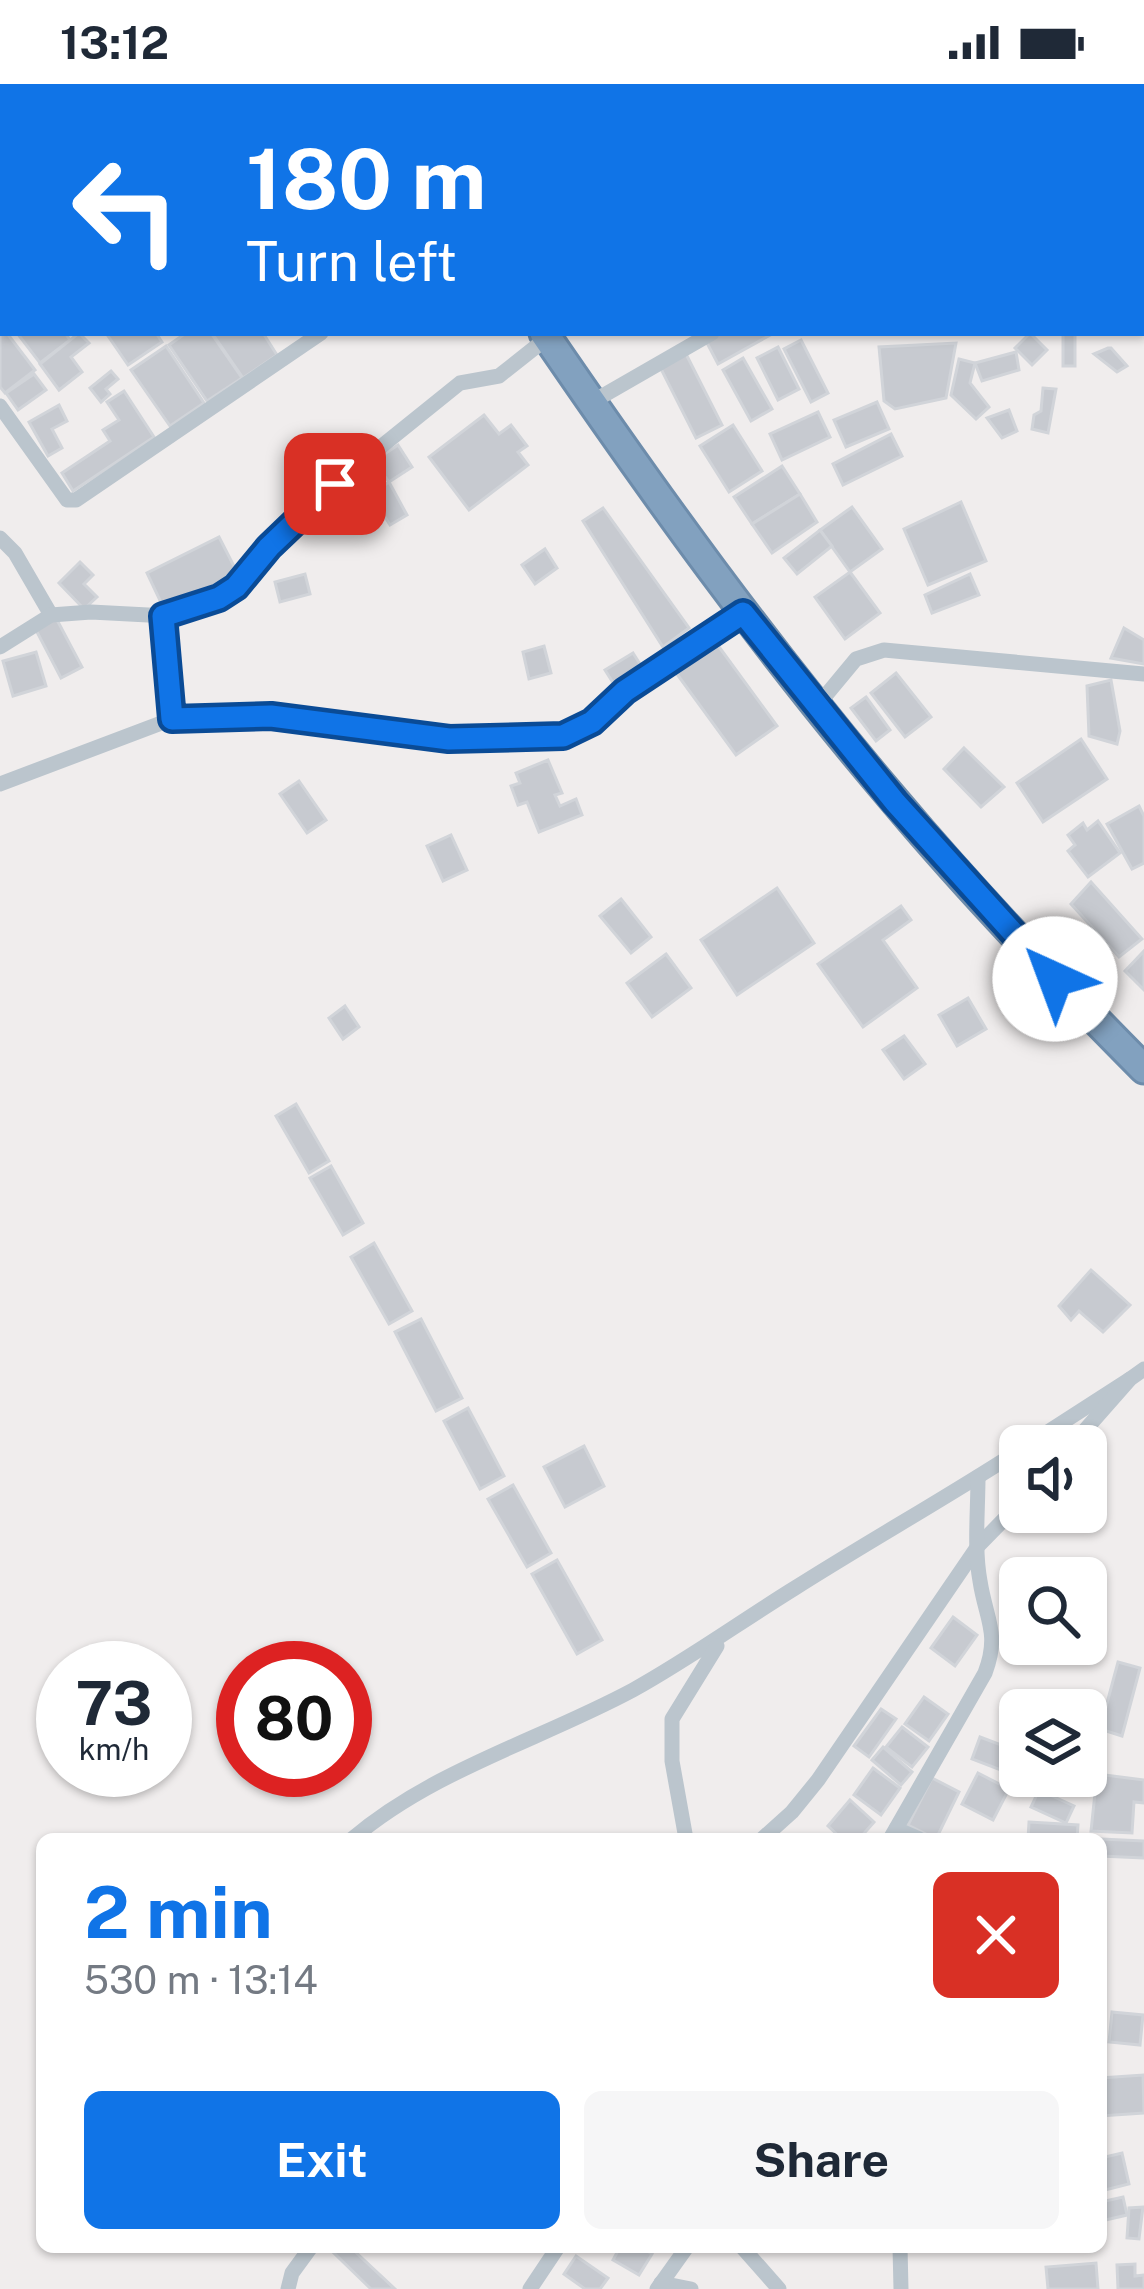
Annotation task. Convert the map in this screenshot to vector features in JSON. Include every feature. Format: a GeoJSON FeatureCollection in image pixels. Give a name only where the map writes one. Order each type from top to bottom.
{"type":"FeatureCollection","features":[{"type":"Feature","properties":{"kind":"highway"},"geometry":{"type":"LineString","coordinates":[[546,336],[743,613],[895,802],[1144,1069]]}},
{"type":"Feature","properties":{"kind":"street"},"geometry":{"type":"LineString","coordinates":[[0,406],[71,501],[316,336]]}},
{"type":"Feature","properties":{"kind":"street"},"geometry":{"type":"LineString","coordinates":[[0,646],[51,615],[163,616],[227,594],[314,502],[357,466],[460,383],[499,376],[544,336]]}},
{"type":"Feature","properties":{"kind":"street"},"geometry":{"type":"LineString","coordinates":[[592,402],[707,336]]}},
{"type":"Feature","properties":{"kind":"street"},"geometry":{"type":"LineString","coordinates":[[0,538],[15,553],[51,615]]}},
{"type":"Feature","properties":{"kind":"street"},"geometry":{"type":"LineString","coordinates":[[0,784],[172,719],[271,716],[449,739],[563,736],[592,722],[625,691],[743,613]]}},
{"type":"Feature","properties":{"kind":"street"},"geometry":{"type":"LineString","coordinates":[[163,616],[172,719]]}},
{"type":"Feature","properties":{"kind":"street"},"geometry":{"type":"LineString","coordinates":[[817,706],[856,659],[884,650],[1144,674]]}},
{"type":"Feature","properties":{"kind":"street"},"geometry":{"type":"LineString","coordinates":[[1090,1425],[1137,1374]]}},
{"type":"Feature","properties":{"kind":"street"},"geometry":{"type":"LineString","coordinates":[[1058,1425],[1137,1374]]}},
{"type":"Feature","properties":{"kind":"street"},"geometry":{"type":"LineString","coordinates":[[359,1833],[505,1748],[628,1693],[999,1463]]}},
{"type":"Feature","properties":{"kind":"street"},"geometry":{"type":"LineString","coordinates":[[894,1833],[994,1651],[994,1632],[980,1582],[978,1477]]}},
{"type":"Feature","properties":{"kind":"street"},"geometry":{"type":"LineString","coordinates":[[769,1833],[818,1780],[978,1546],[999,1524]]}},
{"type":"Feature","properties":{"kind":"street"},"geometry":{"type":"LineString","coordinates":[[685,1833],[673,1761],[672,1719],[722,1638]]}},
{"type":"Feature","properties":{"kind":"street"},"geometry":{"type":"LineString","coordinates":[[274,2289],[290,2281],[307,2253]]}},
{"type":"Feature","properties":{"kind":"street"},"geometry":{"type":"LineString","coordinates":[[530,2289],[554,2253]]}},
{"type":"Feature","properties":{"kind":"street"},"geometry":{"type":"LineString","coordinates":[[659,2286],[683,2253]]}},
{"type":"Feature","properties":{"kind":"street"},"geometry":{"type":"LineString","coordinates":[[747,2253],[779,2289]]}},
{"type":"Feature","properties":{"kind":"street"},"geometry":{"type":"LineString","coordinates":[[900,2253],[901,2289]]}},
{"type":"Feature","properties":{"kind":"street"},"geometry":{"type":"LineString","coordinates":[[659,2286],[691,2289]]}},
{"type":"Feature","properties":{"kind":"building"},"geometry":{"type":"Polygon","coordinates":[[[0,336],[9,336],[35,370],[5,393],[0,387],[0,336]]]}},
{"type":"Feature","properties":{"kind":"building"},"geometry":{"type":"Polygon","coordinates":[[[19,336],[67,336],[70,340],[40,363],[19,336]]]}},
{"type":"Feature","properties":{"kind":"building"},"geometry":{"type":"Polygon","coordinates":[[[75,336],[89,343],[71,357],[82,372],[59,390],[40,364],[75,336]]]}},
{"type":"Feature","properties":{"kind":"building"},"geometry":{"type":"Polygon","coordinates":[[[108,336],[158,336],[162,342],[128,365],[108,336]]]}},
{"type":"Feature","properties":{"kind":"building"},"geometry":{"type":"Polygon","coordinates":[[[182,336],[213,336],[242,378],[207,401],[169,345],[182,336]]]}},
{"type":"Feature","properties":{"kind":"building"},"geometry":{"type":"Polygon","coordinates":[[[214,336],[265,336],[277,355],[243,378],[214,336]]]}},
{"type":"Feature","properties":{"kind":"building"},"geometry":{"type":"Polygon","coordinates":[[[715,336],[769,336],[718,364],[706,341],[715,336]]]}},
{"type":"Feature","properties":{"kind":"building"},"geometry":{"type":"Polygon","coordinates":[[[1033,336],[1047,350],[1032,365],[1015,348],[1033,336]]]}},
{"type":"Feature","properties":{"kind":"building"},"geometry":{"type":"Polygon","coordinates":[[[1063,336],[1075,336],[1075,366],[1063,366],[1063,336]]]}},
{"type":"Feature","properties":{"kind":"building"},"geometry":{"type":"Polygon","coordinates":[[[801,340],[828,393],[811,402],[784,349],[801,340]]]}},
{"type":"Feature","properties":{"kind":"building"},"geometry":{"type":"Polygon","coordinates":[[[956,343],[946,398],[895,409],[884,401],[879,347],[956,343]]]}},
{"type":"Feature","properties":{"kind":"building"},"geometry":{"type":"Polygon","coordinates":[[[166,346],[204,403],[170,426],[131,370],[166,346]]]}},
{"type":"Feature","properties":{"kind":"building"},"geometry":{"type":"Polygon","coordinates":[[[778,347],[799,389],[778,400],[757,358],[778,347]]]}},
{"type":"Feature","properties":{"kind":"building"},"geometry":{"type":"Polygon","coordinates":[[[1108,348],[1127,366],[1117,372],[1094,354],[1108,348]]]}},
{"type":"Feature","properties":{"kind":"building"},"geometry":{"type":"Polygon","coordinates":[[[685,352],[722,425],[696,438],[659,365],[685,352]]]}},
{"type":"Feature","properties":{"kind":"building"},"geometry":{"type":"Polygon","coordinates":[[[1016,352],[1019,370],[982,381],[975,363],[1016,352]]]}},
{"type":"Feature","properties":{"kind":"building"},"geometry":{"type":"Polygon","coordinates":[[[743,358],[772,409],[751,421],[723,370],[743,358]]]}},
{"type":"Feature","properties":{"kind":"building"},"geometry":{"type":"Polygon","coordinates":[[[959,359],[975,363],[970,383],[989,407],[976,419],[951,395],[959,359]]]}},
{"type":"Feature","properties":{"kind":"building"},"geometry":{"type":"Polygon","coordinates":[[[111,371],[118,379],[106,389],[110,394],[101,402],[90,388],[111,371]]]}},
{"type":"Feature","properties":{"kind":"building"},"geometry":{"type":"Polygon","coordinates":[[[34,374],[46,390],[18,410],[6,393],[34,374]]]}},
{"type":"Feature","properties":{"kind":"building"},"geometry":{"type":"Polygon","coordinates":[[[1043,388],[1056,389],[1048,433],[1032,429],[1034,415],[1041,411],[1043,388]]]}},
{"type":"Feature","properties":{"kind":"building"},"geometry":{"type":"Polygon","coordinates":[[[124,391],[154,437],[73,491],[62,473],[110,441],[103,430],[119,420],[107,402],[124,391]]]}},
{"type":"Feature","properties":{"kind":"building"},"geometry":{"type":"Polygon","coordinates":[[[877,402],[889,429],[846,447],[834,420],[877,402]]]}},
{"type":"Feature","properties":{"kind":"building"},"geometry":{"type":"Polygon","coordinates":[[[59,405],[67,421],[52,429],[62,448],[48,456],[29,422],[59,405]]]}},
{"type":"Feature","properties":{"kind":"building"},"geometry":{"type":"Polygon","coordinates":[[[1009,410],[1017,431],[1002,438],[987,418],[1009,410]]]}},
{"type":"Feature","properties":{"kind":"building"},"geometry":{"type":"Polygon","coordinates":[[[818,412],[830,437],[782,460],[770,434],[818,412]]]}},
{"type":"Feature","properties":{"kind":"building"},"geometry":{"type":"Polygon","coordinates":[[[484,415],[499,434],[511,425],[527,446],[518,452],[528,465],[469,510],[429,457],[484,415]]]}},
{"type":"Feature","properties":{"kind":"building"},"geometry":{"type":"Polygon","coordinates":[[[733,425],[762,471],[729,492],[700,446],[733,425]]]}},
{"type":"Feature","properties":{"kind":"building"},"geometry":{"type":"Polygon","coordinates":[[[891,434],[902,456],[843,485],[833,464],[891,434]]]}},
{"type":"Feature","properties":{"kind":"building"},"geometry":{"type":"Polygon","coordinates":[[[398,445],[412,467],[389,482],[374,461],[398,445]]]}},
{"type":"Feature","properties":{"kind":"building"},"geometry":{"type":"Polygon","coordinates":[[[782,466],[800,494],[752,524],[734,497],[782,466]]]}},
{"type":"Feature","properties":{"kind":"building"},"geometry":{"type":"Polygon","coordinates":[[[389,482],[407,515],[390,525],[371,494],[389,482]]]}},
{"type":"Feature","properties":{"kind":"building"},"geometry":{"type":"Polygon","coordinates":[[[800,494],[817,522],[772,553],[752,524],[800,494]]]}},
{"type":"Feature","properties":{"kind":"building"},"geometry":{"type":"Polygon","coordinates":[[[961,502],[986,561],[928,585],[904,529],[961,502]]]}},
{"type":"Feature","properties":{"kind":"building"},"geometry":{"type":"Polygon","coordinates":[[[852,507],[882,549],[850,572],[820,530],[852,507]]]}},
{"type":"Feature","properties":{"kind":"building"},"geometry":{"type":"Polygon","coordinates":[[[603,508],[689,628],[663,647],[583,521],[603,508]]]}},
{"type":"Feature","properties":{"kind":"building"},"geometry":{"type":"Polygon","coordinates":[[[820,530],[832,546],[797,574],[784,558],[820,530]]]}},
{"type":"Feature","properties":{"kind":"building"},"geometry":{"type":"Polygon","coordinates":[[[219,537],[238,574],[165,611],[147,573],[219,537]]]}},
{"type":"Feature","properties":{"kind":"building"},"geometry":{"type":"Polygon","coordinates":[[[545,549],[557,568],[535,584],[522,565],[545,549]]]}},
{"type":"Feature","properties":{"kind":"building"},"geometry":{"type":"Polygon","coordinates":[[[80,562],[93,575],[84,584],[97,597],[84,609],[59,583],[80,562]]]}},
{"type":"Feature","properties":{"kind":"building"},"geometry":{"type":"Polygon","coordinates":[[[850,572],[880,613],[845,639],[815,597],[850,572]]]}},
{"type":"Feature","properties":{"kind":"building"},"geometry":{"type":"Polygon","coordinates":[[[305,574],[310,594],[280,602],[275,582],[305,574]]]}},
{"type":"Feature","properties":{"kind":"building"},"geometry":{"type":"Polygon","coordinates":[[[970,574],[979,595],[932,613],[925,595],[970,574]]]}},
{"type":"Feature","properties":{"kind":"building"},"geometry":{"type":"Polygon","coordinates":[[[56,618],[82,667],[61,678],[36,630],[56,618]]]}},
{"type":"Feature","properties":{"kind":"building"},"geometry":{"type":"Polygon","coordinates":[[[1124,628],[1144,640],[1144,664],[1111,658],[1124,628]]]}},
{"type":"Feature","properties":{"kind":"building"},"geometry":{"type":"Polygon","coordinates":[[[714,640],[777,726],[736,755],[674,670],[714,640]]]}},
{"type":"Feature","properties":{"kind":"building"},"geometry":{"type":"Polygon","coordinates":[[[544,646],[551,673],[529,679],[523,652],[544,646]]]}},
{"type":"Feature","properties":{"kind":"building"},"geometry":{"type":"Polygon","coordinates":[[[36,652],[46,686],[13,696],[3,661],[36,652]]]}},
{"type":"Feature","properties":{"kind":"building"},"geometry":{"type":"Polygon","coordinates":[[[633,653],[645,672],[617,689],[605,670],[633,653]]]}},
{"type":"Feature","properties":{"kind":"building"},"geometry":{"type":"Polygon","coordinates":[[[896,673],[931,717],[905,737],[871,693],[896,673]]]}},
{"type":"Feature","properties":{"kind":"building"},"geometry":{"type":"Polygon","coordinates":[[[1111,680],[1120,731],[1117,744],[1089,736],[1087,686],[1111,680]]]}},
{"type":"Feature","properties":{"kind":"building"},"geometry":{"type":"Polygon","coordinates":[[[866,697],[890,730],[876,741],[851,708],[866,697]]]}},
{"type":"Feature","properties":{"kind":"building"},"geometry":{"type":"Polygon","coordinates":[[[1081,739],[1107,779],[1043,822],[1017,783],[1081,739]]]}},
{"type":"Feature","properties":{"kind":"building"},"geometry":{"type":"Polygon","coordinates":[[[964,748],[1004,787],[981,807],[944,769],[964,748]]]}},
{"type":"Feature","properties":{"kind":"building"},"geometry":{"type":"Polygon","coordinates":[[[548,760],[562,793],[555,795],[560,806],[576,799],[582,815],[539,832],[527,802],[518,805],[511,786],[520,783],[516,773],[548,760]]]}},
{"type":"Feature","properties":{"kind":"building"},"geometry":{"type":"Polygon","coordinates":[[[299,781],[326,820],[307,833],[280,794],[299,781]]]}},
{"type":"Feature","properties":{"kind":"building"},"geometry":{"type":"Polygon","coordinates":[[[1139,806],[1144,816],[1144,863],[1132,869],[1107,824],[1139,806]]]}},
{"type":"Feature","properties":{"kind":"building"},"geometry":{"type":"Polygon","coordinates":[[[1098,821],[1120,853],[1088,877],[1068,851],[1075,845],[1068,835],[1083,823],[1087,830],[1098,821]]]}},
{"type":"Feature","properties":{"kind":"building"},"geometry":{"type":"Polygon","coordinates":[[[451,835],[467,870],[443,881],[427,846],[451,835]]]}},
{"type":"Feature","properties":{"kind":"building"},"geometry":{"type":"Polygon","coordinates":[[[1091,882],[1142,939],[1119,957],[1071,904],[1091,882]]]}},
{"type":"Feature","properties":{"kind":"building"},"geometry":{"type":"Polygon","coordinates":[[[777,888],[814,943],[737,995],[701,940],[777,888]]]}},
{"type":"Feature","properties":{"kind":"building"},"geometry":{"type":"Polygon","coordinates":[[[621,899],[651,937],[631,953],[600,916],[621,899]]]}},
{"type":"Feature","properties":{"kind":"building"},"geometry":{"type":"Polygon","coordinates":[[[901,906],[911,920],[883,940],[917,988],[863,1027],[818,964],[901,906]]]}},
{"type":"Feature","properties":{"kind":"building"},"geometry":{"type":"Polygon","coordinates":[[[1144,951],[1144,990],[1125,971],[1144,951]]]}},
{"type":"Feature","properties":{"kind":"building"},"geometry":{"type":"Polygon","coordinates":[[[666,954],[691,988],[652,1017],[627,983],[666,954]]]}},
{"type":"Feature","properties":{"kind":"building"},"geometry":{"type":"Polygon","coordinates":[[[968,998],[986,1029],[957,1046],[939,1015],[968,998]]]}},
{"type":"Feature","properties":{"kind":"building"},"geometry":{"type":"Polygon","coordinates":[[[345,1006],[359,1027],[343,1039],[329,1018],[345,1006]]]}},
{"type":"Feature","properties":{"kind":"building"},"geometry":{"type":"Polygon","coordinates":[[[904,1036],[925,1064],[904,1079],[883,1050],[904,1036]]]}},
{"type":"Feature","properties":{"kind":"building"},"geometry":{"type":"Polygon","coordinates":[[[296,1104],[329,1161],[309,1173],[276,1116],[296,1104]]]}},
{"type":"Feature","properties":{"kind":"building"},"geometry":{"type":"Polygon","coordinates":[[[331,1166],[363,1223],[343,1235],[310,1178],[331,1166]]]}},
{"type":"Feature","properties":{"kind":"building"},"geometry":{"type":"Polygon","coordinates":[[[374,1243],[412,1311],[389,1324],[351,1257],[374,1243]]]}},
{"type":"Feature","properties":{"kind":"building"},"geometry":{"type":"Polygon","coordinates":[[[1091,1270],[1130,1305],[1103,1332],[1079,1311],[1071,1320],[1059,1306],[1091,1270]]]}},
{"type":"Feature","properties":{"kind":"building"},"geometry":{"type":"Polygon","coordinates":[[[421,1319],[462,1398],[436,1411],[395,1332],[421,1319]]]}},
{"type":"Feature","properties":{"kind":"building"},"geometry":{"type":"Polygon","coordinates":[[[468,1408],[504,1476],[480,1489],[444,1421],[468,1408]]]}},
{"type":"Feature","properties":{"kind":"building"},"geometry":{"type":"Polygon","coordinates":[[[584,1446],[604,1486],[565,1507],[544,1467],[584,1446]]]}},
{"type":"Feature","properties":{"kind":"building"},"geometry":{"type":"Polygon","coordinates":[[[513,1485],[551,1553],[527,1567],[488,1499],[513,1485]]]}},
{"type":"Feature","properties":{"kind":"building"},"geometry":{"type":"Polygon","coordinates":[[[557,1560],[602,1640],[577,1654],[532,1574],[557,1560]]]}},
{"type":"Feature","properties":{"kind":"building"},"geometry":{"type":"Polygon","coordinates":[[[953,1617],[977,1635],[955,1666],[931,1648],[953,1617]]]}},
{"type":"Feature","properties":{"kind":"building"},"geometry":{"type":"Polygon","coordinates":[[[1118,1662],[1140,1668],[1122,1736],[1107,1731],[1107,1703],[1118,1662]]]}},
{"type":"Feature","properties":{"kind":"building"},"geometry":{"type":"Polygon","coordinates":[[[924,1697],[948,1714],[929,1741],[905,1724],[924,1697]]]}},
{"type":"Feature","properties":{"kind":"building"},"geometry":{"type":"Polygon","coordinates":[[[881,1709],[896,1719],[869,1757],[854,1746],[881,1709]]]}},
{"type":"Feature","properties":{"kind":"building"},"geometry":{"type":"Polygon","coordinates":[[[902,1727],[928,1747],[912,1767],[886,1747],[902,1727]]]}},
{"type":"Feature","properties":{"kind":"building"},"geometry":{"type":"Polygon","coordinates":[[[980,1737],[999,1744],[999,1769],[972,1759],[980,1737]]]}},
{"type":"Feature","properties":{"kind":"building"},"geometry":{"type":"Polygon","coordinates":[[[883,1747],[912,1772],[901,1785],[872,1760],[883,1747]]]}},
{"type":"Feature","properties":{"kind":"building"},"geometry":{"type":"Polygon","coordinates":[[[873,1768],[900,1788],[881,1815],[854,1795],[873,1768]]]}},
{"type":"Feature","properties":{"kind":"building"},"geometry":{"type":"Polygon","coordinates":[[[978,1773],[999,1784],[999,1797],[1005,1797],[993,1820],[962,1804],[978,1773]]]}},
{"type":"Feature","properties":{"kind":"building"},"geometry":{"type":"Polygon","coordinates":[[[1107,1775],[1144,1780],[1144,1803],[1134,1802],[1132,1833],[1091,1831],[1095,1797],[1107,1797],[1107,1775]]]}},
{"type":"Feature","properties":{"kind":"building"},"geometry":{"type":"Polygon","coordinates":[[[932,1778],[959,1792],[939,1833],[924,1833],[908,1825],[932,1778]]]}},
{"type":"Feature","properties":{"kind":"building"},"geometry":{"type":"Polygon","coordinates":[[[1036,1797],[1054,1797],[1074,1806],[1066,1823],[1031,1807],[1036,1797]]]}},
{"type":"Feature","properties":{"kind":"building"},"geometry":{"type":"Polygon","coordinates":[[[850,1800],[874,1822],[864,1833],[836,1833],[828,1826],[850,1800]]]}},
{"type":"Feature","properties":{"kind":"building"},"geometry":{"type":"Polygon","coordinates":[[[1029,1822],[1078,1825],[1077,1833],[1028,1833],[1029,1822]]]}},
{"type":"Feature","properties":{"kind":"building"},"geometry":{"type":"Polygon","coordinates":[[[1107,1839],[1144,1841],[1144,1858],[1107,1856],[1107,1839]]]}},
{"type":"Feature","properties":{"kind":"building"},"geometry":{"type":"Polygon","coordinates":[[[1112,2012],[1143,2015],[1140,2045],[1109,2042],[1112,2012]]]}},
{"type":"Feature","properties":{"kind":"building"},"geometry":{"type":"Polygon","coordinates":[[[1143,2075],[1144,2113],[1107,2116],[1107,2078],[1143,2075]]]}},
{"type":"Feature","properties":{"kind":"building"},"geometry":{"type":"Polygon","coordinates":[[[1122,2153],[1129,2184],[1107,2190],[1107,2157],[1122,2153]]]}},
{"type":"Feature","properties":{"kind":"building"},"geometry":{"type":"Polygon","coordinates":[[[1123,2197],[1127,2215],[1107,2220],[1107,2201],[1123,2197]]]}},
{"type":"Feature","properties":{"kind":"building"},"geometry":{"type":"Polygon","coordinates":[[[1143,2207],[1139,2239],[1127,2238],[1129,2208],[1143,2207]]]}},
{"type":"Feature","properties":{"kind":"building"},"geometry":{"type":"Polygon","coordinates":[[[334,2253],[356,2253],[395,2289],[371,2289],[334,2253]]]}},
{"type":"Feature","properties":{"kind":"building"},"geometry":{"type":"Polygon","coordinates":[[[617,2253],[652,2254],[639,2275],[613,2260],[617,2253]]]}},
{"type":"Feature","properties":{"kind":"building"},"geometry":{"type":"Polygon","coordinates":[[[576,2256],[608,2278],[600,2289],[585,2289],[564,2274],[576,2256]]]}},
{"type":"Feature","properties":{"kind":"building"},"geometry":{"type":"Polygon","coordinates":[[[1096,2263],[1098,2289],[1048,2289],[1046,2267],[1096,2263]]]}},
{"type":"Feature","properties":{"kind":"building"},"geometry":{"type":"Polygon","coordinates":[[[1135,2264],[1135,2276],[1144,2275],[1144,2289],[1118,2289],[1117,2265],[1135,2264]]]}},
{"type":"Feature","properties":{"kind":"route"},"geometry":{"type":"LineString","coordinates":[[335,484],[227,594],[163,616],[172,719],[271,716],[449,739],[563,736],[592,722],[625,691],[743,613],[895,802],[1055,979]]}}]}
